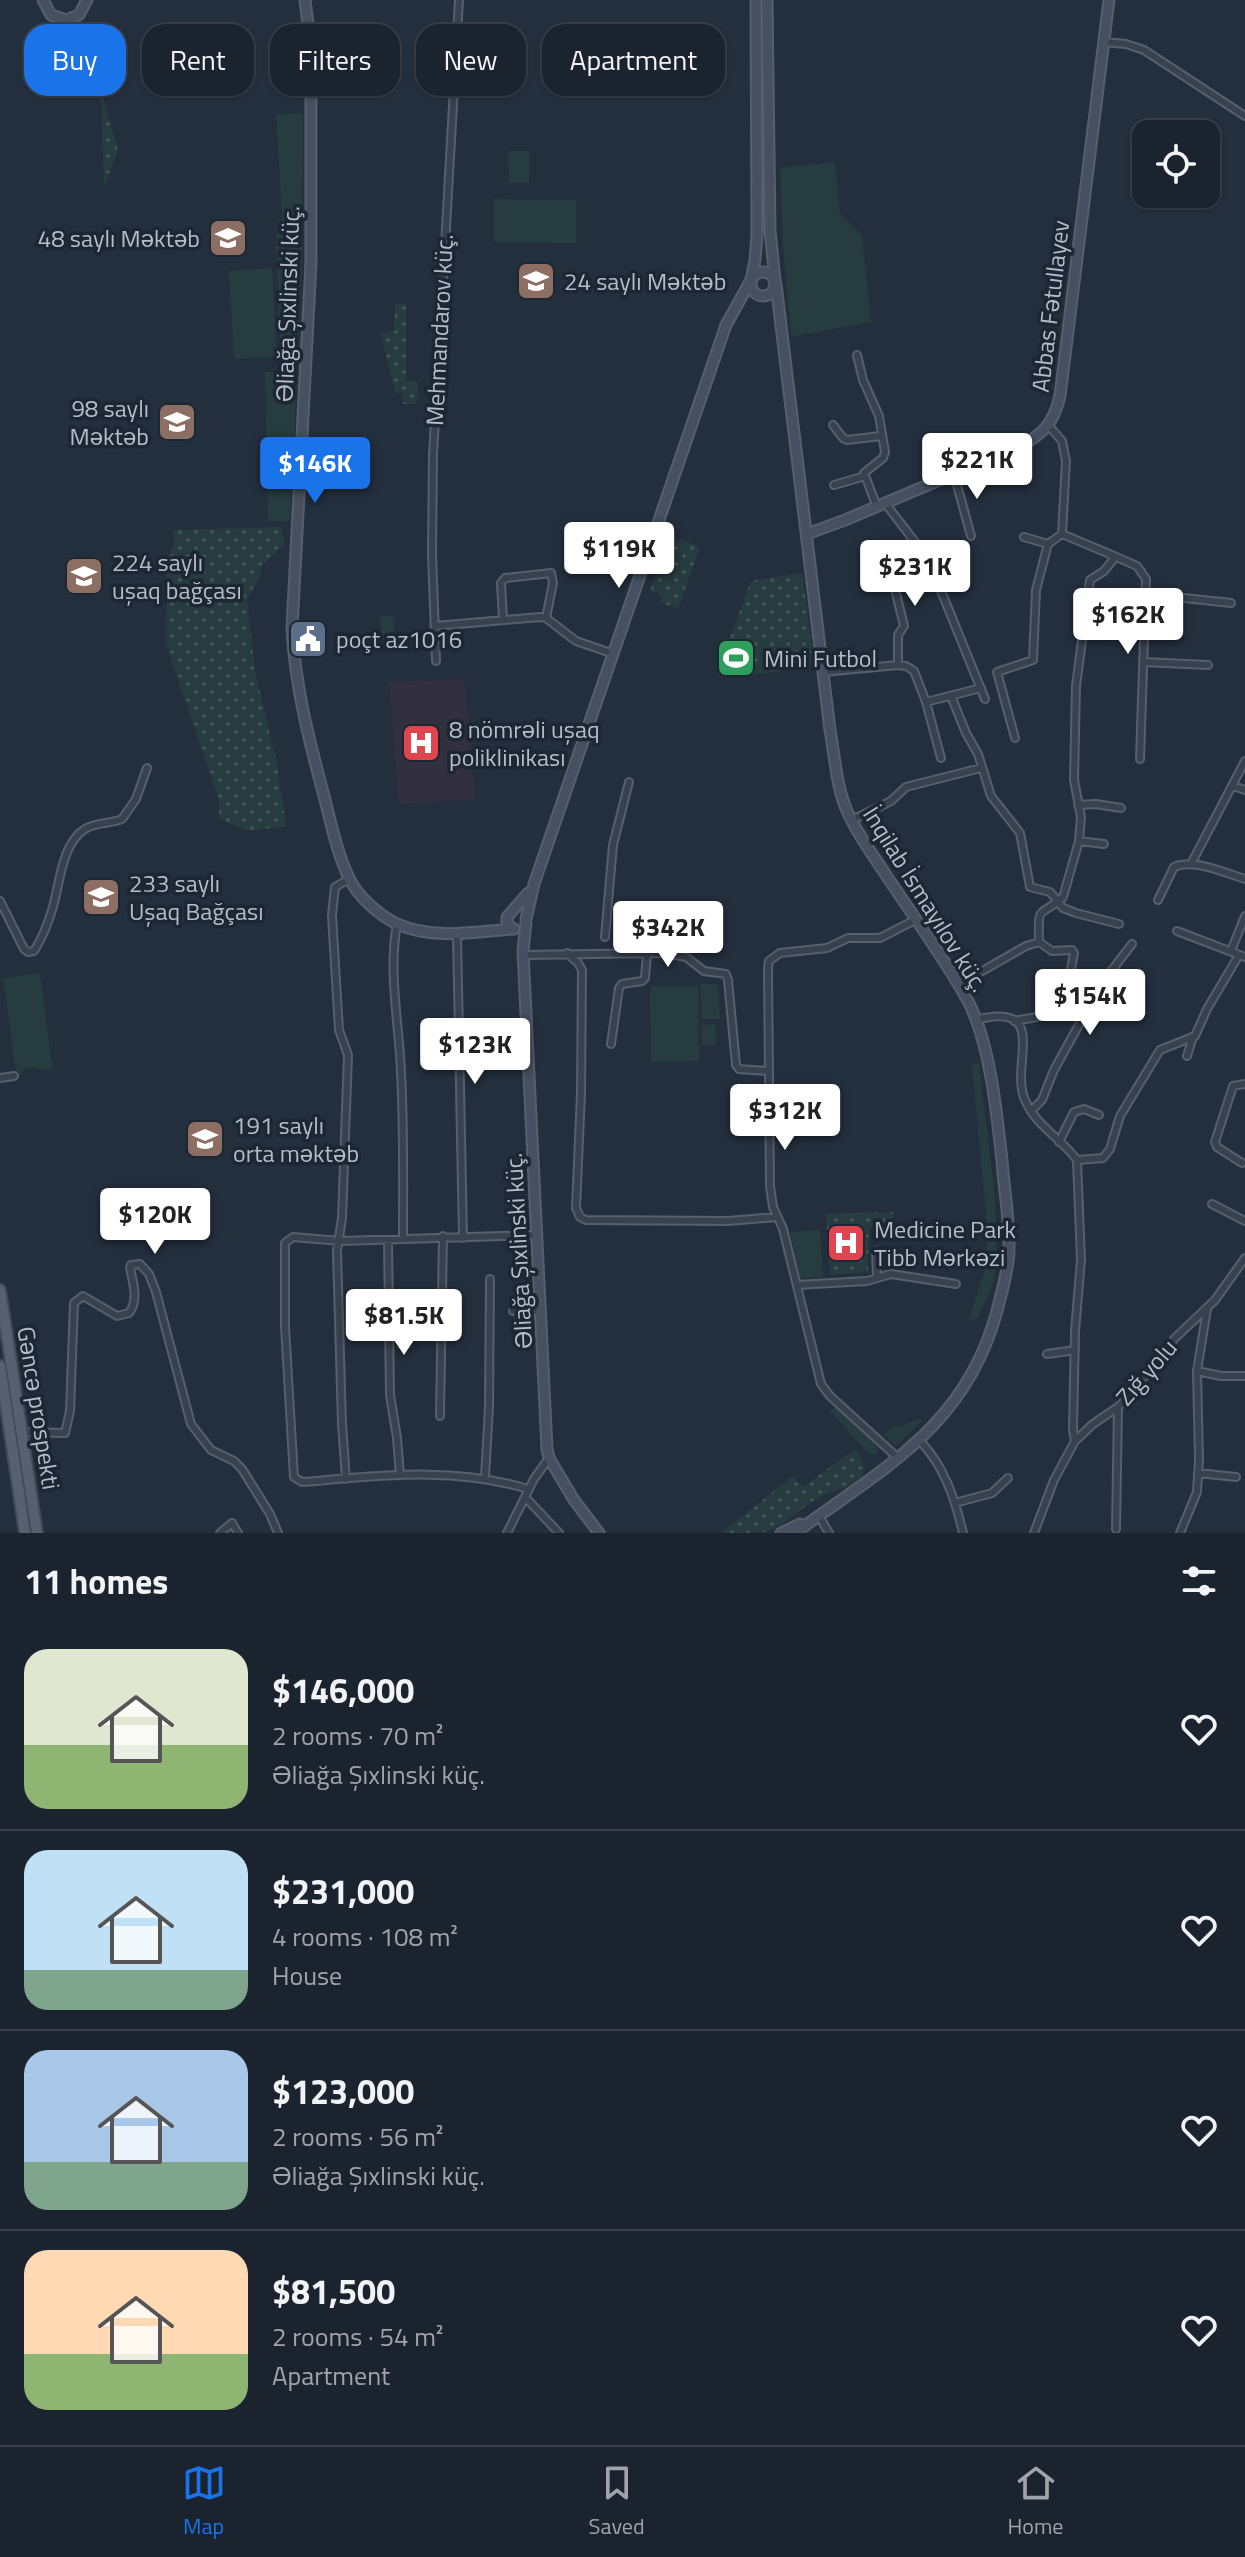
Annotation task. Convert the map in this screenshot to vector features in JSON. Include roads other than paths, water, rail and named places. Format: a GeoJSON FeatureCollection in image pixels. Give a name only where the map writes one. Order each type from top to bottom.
{"type":"FeatureCollection","features":[{"type":"Feature","properties":{"kind":"main road"},"geometry":{"type":"LineString","coordinates":[[43,0],[51,15],[66,20],[79,15],[87,0]]}},
{"type":"Feature","properties":{"kind":"main road","name":"Əliağa Şıxlinski küç."},"geometry":{"type":"LineString","coordinates":[[305,0],[311,64],[311,263],[293,597],[293,646],[305,724],[349,879],[371,906],[397,924],[425,932],[457,935],[513,929]]}},
{"type":"Feature","properties":{"kind":"main road"},"geometry":{"type":"LineString","coordinates":[[756,0],[757,235],[751,280],[754,292],[772,304],[782,325]]}},
{"type":"Feature","properties":{"kind":"main road","name":"İnqilab İsmayılov küç."},"geometry":{"type":"LineString","coordinates":[[767,0],[770,231],[839,782],[852,820],[970,1004],[988,1063],[1000,1140],[1009,1240],[1007,1265],[994,1323],[977,1368],[956,1401],[898,1458],[819,1516]]}},
{"type":"Feature","properties":{"kind":"main road","name":"Abbas Fətullayev"},"geometry":{"type":"LineString","coordinates":[[807,534],[1020,446],[1040,435],[1054,418],[1060,396],[1109,0]]}},
{"type":"Feature","properties":{"kind":"main road"},"geometry":{"type":"LineString","coordinates":[[523,953],[534,884],[734,308],[756,274],[763,271],[771,273],[776,282],[773,291],[749,298],[734,308]]}},
{"type":"Feature","properties":{"kind":"main road"},"geometry":{"type":"LineString","coordinates":[[485,931],[523,901],[534,884]]}},
{"type":"Feature","properties":{"kind":"main road"},"geometry":{"type":"LineString","coordinates":[[511,912],[523,913],[526,920]]}},
{"type":"Feature","properties":{"kind":"main road"},"geometry":{"type":"LineString","coordinates":[[511,912],[507,924],[513,929],[523,953]]}},
{"type":"Feature","properties":{"kind":"main road"},"geometry":{"type":"LineString","coordinates":[[513,929],[520,929],[526,920]]}},
{"type":"Feature","properties":{"kind":"main road","name":"Əliağa Şıxlinski küç."},"geometry":{"type":"LineString","coordinates":[[523,953],[542,1311],[545,1437],[549,1458],[574,1500],[599,1533]]}},
{"type":"Feature","properties":{"kind":"main road","name":"Gəncə prospekti"},"geometry":{"type":"LineString","coordinates":[[0,1290],[37,1533]]}},
{"type":"Feature","properties":{"kind":"main road","name":"Gəncə prospekti"},"geometry":{"type":"LineString","coordinates":[[0,1366],[25,1533]]}},
{"type":"Feature","properties":{"kind":"main road"},"geometry":{"type":"LineString","coordinates":[[781,1533],[819,1516]]}},
{"type":"Feature","properties":{"kind":"main road"},"geometry":{"type":"LineString","coordinates":[[795,1533],[819,1516]]}},
{"type":"Feature","properties":{"kind":"street","name":"Mehmandarov küç."},"geometry":{"type":"LineString","coordinates":[[436,661],[432,554],[433,455],[459,0]]}},
{"type":"Feature","properties":{"kind":"street"},"geometry":{"type":"LineString","coordinates":[[1104,42],[1144,50],[1245,116]]}},
{"type":"Feature","properties":{"kind":"street"},"geometry":{"type":"LineString","coordinates":[[857,355],[863,380],[879,416],[884,445],[883,458],[867,470],[865,476],[881,505],[914,541],[935,576],[985,699]]}},
{"type":"Feature","properties":{"kind":"street"},"geometry":{"type":"LineString","coordinates":[[833,425],[847,440],[881,436]]}},
{"type":"Feature","properties":{"kind":"street"},"geometry":{"type":"LineString","coordinates":[[1049,426],[1062,441],[1066,461],[1062,534]]}},
{"type":"Feature","properties":{"kind":"street"},"geometry":{"type":"LineString","coordinates":[[954,474],[971,536]]}},
{"type":"Feature","properties":{"kind":"street"},"geometry":{"type":"LineString","coordinates":[[834,485],[865,476]]}},
{"type":"Feature","properties":{"kind":"street"},"geometry":{"type":"LineString","coordinates":[[1015,738],[997,672],[1033,660],[1036,590],[1048,544],[1062,534]]}},
{"type":"Feature","properties":{"kind":"street"},"geometry":{"type":"LineString","coordinates":[[1062,534],[1137,566],[1144,573],[1146,594],[1140,759]]}},
{"type":"Feature","properties":{"kind":"street"},"geometry":{"type":"LineString","coordinates":[[1024,537],[1048,544]]}},
{"type":"Feature","properties":{"kind":"street"},"geometry":{"type":"LineString","coordinates":[[898,665],[898,635],[904,626],[892,577],[898,571],[898,548],[914,541]]}},
{"type":"Feature","properties":{"kind":"street"},"geometry":{"type":"LineString","coordinates":[[1071,969],[1072,950],[1052,951],[1039,942],[1039,917],[1042,910],[1058,902],[1066,890],[1079,841],[1081,817],[1074,780],[1076,686],[1090,580],[1111,565],[1112,555]]}},
{"type":"Feature","properties":{"kind":"street"},"geometry":{"type":"LineString","coordinates":[[503,620],[501,583],[505,578],[551,573],[553,583],[546,618]]}},
{"type":"Feature","properties":{"kind":"street"},"geometry":{"type":"LineString","coordinates":[[1146,594],[1231,603]]}},
{"type":"Feature","properties":{"kind":"street"},"geometry":{"type":"LineString","coordinates":[[435,626],[546,618],[576,641],[614,654]]}},
{"type":"Feature","properties":{"kind":"street"},"geometry":{"type":"LineString","coordinates":[[1143,662],[1208,665]]}},
{"type":"Feature","properties":{"kind":"street"},"geometry":{"type":"LineString","coordinates":[[823,672],[898,665],[914,671],[941,758]]}},
{"type":"Feature","properties":{"kind":"street"},"geometry":{"type":"LineString","coordinates":[[926,702],[981,688]]}},
{"type":"Feature","properties":{"kind":"street"},"geometry":{"type":"LineString","coordinates":[[951,696],[978,754],[996,805],[1020,833],[1030,887],[1050,892],[1063,908],[1119,924]]}},
{"type":"Feature","properties":{"kind":"street"},"geometry":{"type":"LineString","coordinates":[[1191,864],[1245,761]]}},
{"type":"Feature","properties":{"kind":"street"},"geometry":{"type":"LineString","coordinates":[[0,901],[24,949],[34,951],[53,909],[73,842],[90,826],[115,822],[127,815],[147,768]]}},
{"type":"Feature","properties":{"kind":"street"},"geometry":{"type":"LineString","coordinates":[[852,820],[891,801],[906,787],[981,768]]}},
{"type":"Feature","properties":{"kind":"street"},"geometry":{"type":"LineString","coordinates":[[605,937],[613,845],[629,782]]}},
{"type":"Feature","properties":{"kind":"street"},"geometry":{"type":"LineString","coordinates":[[1233,786],[1245,790]]}},
{"type":"Feature","properties":{"kind":"street"},"geometry":{"type":"LineString","coordinates":[[1078,805],[1121,808]]}},
{"type":"Feature","properties":{"kind":"street"},"geometry":{"type":"LineString","coordinates":[[1079,841],[1104,844]]}},
{"type":"Feature","properties":{"kind":"street"},"geometry":{"type":"LineString","coordinates":[[1158,900],[1174,867],[1179,865],[1191,864],[1245,878]]}},
{"type":"Feature","properties":{"kind":"street"},"geometry":{"type":"LineString","coordinates":[[346,1479],[337,1251],[340,1241],[348,1055],[339,1030],[333,893],[335,887],[349,879]]}},
{"type":"Feature","properties":{"kind":"street"},"geometry":{"type":"LineString","coordinates":[[1231,951],[1245,916]]}},
{"type":"Feature","properties":{"kind":"street"},"geometry":{"type":"LineString","coordinates":[[898,1458],[830,1396],[821,1384],[770,1186],[768,968],[774,955],[827,948],[848,938],[880,938],[915,920]]}},
{"type":"Feature","properties":{"kind":"street"},"geometry":{"type":"LineString","coordinates":[[397,924],[395,1003],[401,1071],[403,1239]]}},
{"type":"Feature","properties":{"kind":"street"},"geometry":{"type":"LineString","coordinates":[[1177,931],[1242,956],[1207,1009],[1187,1056]]}},
{"type":"Feature","properties":{"kind":"street"},"geometry":{"type":"LineString","coordinates":[[457,935],[463,1238]]}},
{"type":"Feature","properties":{"kind":"street"},"geometry":{"type":"LineString","coordinates":[[958,985],[1026,946],[1039,942]]}},
{"type":"Feature","properties":{"kind":"street"},"geometry":{"type":"LineString","coordinates":[[1031,1111],[1042,1100],[1054,1070],[1102,983],[1132,944]]}},
{"type":"Feature","properties":{"kind":"street"},"geometry":{"type":"LineString","coordinates":[[523,953],[647,953],[686,957],[704,971],[726,974],[736,1065],[739,1069],[769,1071]]}},
{"type":"Feature","properties":{"kind":"street"},"geometry":{"type":"LineString","coordinates":[[567,953],[582,970],[576,1208],[580,1217],[586,1220],[728,1221],[777,1217]]}},
{"type":"Feature","properties":{"kind":"street"},"geometry":{"type":"LineString","coordinates":[[611,1044],[619,988],[622,984],[645,978],[647,953]]}},
{"type":"Feature","properties":{"kind":"street"},"geometry":{"type":"LineString","coordinates":[[975,1020],[1001,1016],[1014,1021],[1037,1017]]}},
{"type":"Feature","properties":{"kind":"street"},"geometry":{"type":"LineString","coordinates":[[1014,1021],[1023,1033],[1021,1089],[1031,1111],[1047,1132],[1077,1160],[1081,1260],[1075,1350],[1075,1441]]}},
{"type":"Feature","properties":{"kind":"street"},"geometry":{"type":"LineString","coordinates":[[1077,1160],[1103,1158],[1110,1149],[1120,1116],[1160,1050],[1193,1037]]}},
{"type":"Feature","properties":{"kind":"street"},"geometry":{"type":"LineString","coordinates":[[0,1078],[14,1076]]}},
{"type":"Feature","properties":{"kind":"street"},"geometry":{"type":"LineString","coordinates":[[1242,1163],[1217,1147],[1215,1142],[1233,1086],[1245,1084]]}},
{"type":"Feature","properties":{"kind":"street"},"geometry":{"type":"LineString","coordinates":[[1059,1142],[1074,1112],[1084,1109],[1099,1115]]}},
{"type":"Feature","properties":{"kind":"street"},"geometry":{"type":"LineString","coordinates":[[1212,1204],[1245,1221]]}},
{"type":"Feature","properties":{"kind":"street"},"geometry":{"type":"LineString","coordinates":[[528,1489],[485,1477],[437,1474],[302,1482],[294,1477],[285,1327],[285,1243],[293,1237],[340,1241],[538,1235]]}},
{"type":"Feature","properties":{"kind":"street"},"geometry":{"type":"LineString","coordinates":[[440,1416],[443,1236]]}},
{"type":"Feature","properties":{"kind":"street"},"geometry":{"type":"LineString","coordinates":[[388,1240],[390,1395],[400,1475]]}},
{"type":"Feature","properties":{"kind":"street"},"geometry":{"type":"LineString","coordinates":[[876,1251],[877,1278]]}},
{"type":"Feature","properties":{"kind":"street","name":"Zığ yolu"},"geometry":{"type":"LineString","coordinates":[[1034,1533],[1054,1480],[1075,1441],[1118,1407],[1175,1338],[1207,1309],[1245,1258]]}},
{"type":"Feature","properties":{"kind":"street"},"geometry":{"type":"LineString","coordinates":[[21,1432],[65,1433],[70,1411],[74,1303],[80,1296],[88,1296],[117,1316],[129,1313],[135,1305],[130,1268],[131,1265],[140,1264],[149,1274],[156,1292],[191,1424],[211,1450],[234,1461],[242,1469],[278,1533]]}},
{"type":"Feature","properties":{"kind":"street"},"geometry":{"type":"LineString","coordinates":[[797,1285],[867,1281],[891,1274],[956,1284]]}},
{"type":"Feature","properties":{"kind":"street"},"geometry":{"type":"LineString","coordinates":[[485,1477],[490,1279]]}},
{"type":"Feature","properties":{"kind":"street"},"geometry":{"type":"LineString","coordinates":[[1180,1533],[1197,1492],[1197,1371],[1207,1309]]}},
{"type":"Feature","properties":{"kind":"street"},"geometry":{"type":"LineString","coordinates":[[513,1311],[542,1311]]}},
{"type":"Feature","properties":{"kind":"street"},"geometry":{"type":"LineString","coordinates":[[1047,1354],[1075,1350]]}},
{"type":"Feature","properties":{"kind":"street"},"geometry":{"type":"LineString","coordinates":[[1197,1371],[1221,1376],[1245,1376]]}},
{"type":"Feature","properties":{"kind":"street"},"geometry":{"type":"LineString","coordinates":[[1116,1529],[1118,1407]]}},
{"type":"Feature","properties":{"kind":"street"},"geometry":{"type":"LineString","coordinates":[[919,1440],[938,1463],[955,1503],[963,1533]]}},
{"type":"Feature","properties":{"kind":"street"},"geometry":{"type":"LineString","coordinates":[[507,1533],[528,1489],[549,1458]]}},
{"type":"Feature","properties":{"kind":"street"},"geometry":{"type":"LineString","coordinates":[[1198,1473],[1236,1477]]}},
{"type":"Feature","properties":{"kind":"street"},"geometry":{"type":"LineString","coordinates":[[955,1503],[992,1493],[1008,1478]]}},
{"type":"Feature","properties":{"kind":"street"},"geometry":{"type":"LineString","coordinates":[[525,1497],[559,1533]]}},
{"type":"Feature","properties":{"kind":"street"},"geometry":{"type":"LineString","coordinates":[[819,1516],[829,1533]]}},
{"type":"Feature","properties":{"kind":"street"},"geometry":{"type":"LineString","coordinates":[[220,1533],[232,1523],[238,1533]]}},
{"type":"Feature","properties":{"kind":"place","name":"48 saylı Məktəb"},"geometry":{"type":"Point","coordinates":[228,238]}},
{"type":"Feature","properties":{"kind":"place","name":"24 saylı Məktəb"},"geometry":{"type":"Point","coordinates":[536,281]}},
{"type":"Feature","properties":{"kind":"place","name":"98 saylı Məktəb"},"geometry":{"type":"Point","coordinates":[177,422]}},
{"type":"Feature","properties":{"kind":"place","name":"224 saylı uşaq bağçası"},"geometry":{"type":"Point","coordinates":[84,576]}},
{"type":"Feature","properties":{"kind":"place","name":"poçt az1016"},"geometry":{"type":"Point","coordinates":[308,639]}},
{"type":"Feature","properties":{"kind":"place","name":"Mini Futbol"},"geometry":{"type":"Point","coordinates":[736,658]}},
{"type":"Feature","properties":{"kind":"place","name":"8 nömrəli uşaq poliklinikası"},"geometry":{"type":"Point","coordinates":[421,743]}},
{"type":"Feature","properties":{"kind":"place","name":"233 saylı Uşaq Bağçası"},"geometry":{"type":"Point","coordinates":[101,897]}},
{"type":"Feature","properties":{"kind":"place","name":"191 saylı orta məktəb"},"geometry":{"type":"Point","coordinates":[205,1139]}},
{"type":"Feature","properties":{"kind":"place","name":"Medicine Park Tibb Mərkəzi"},"geometry":{"type":"Point","coordinates":[846,1243]}}]}
